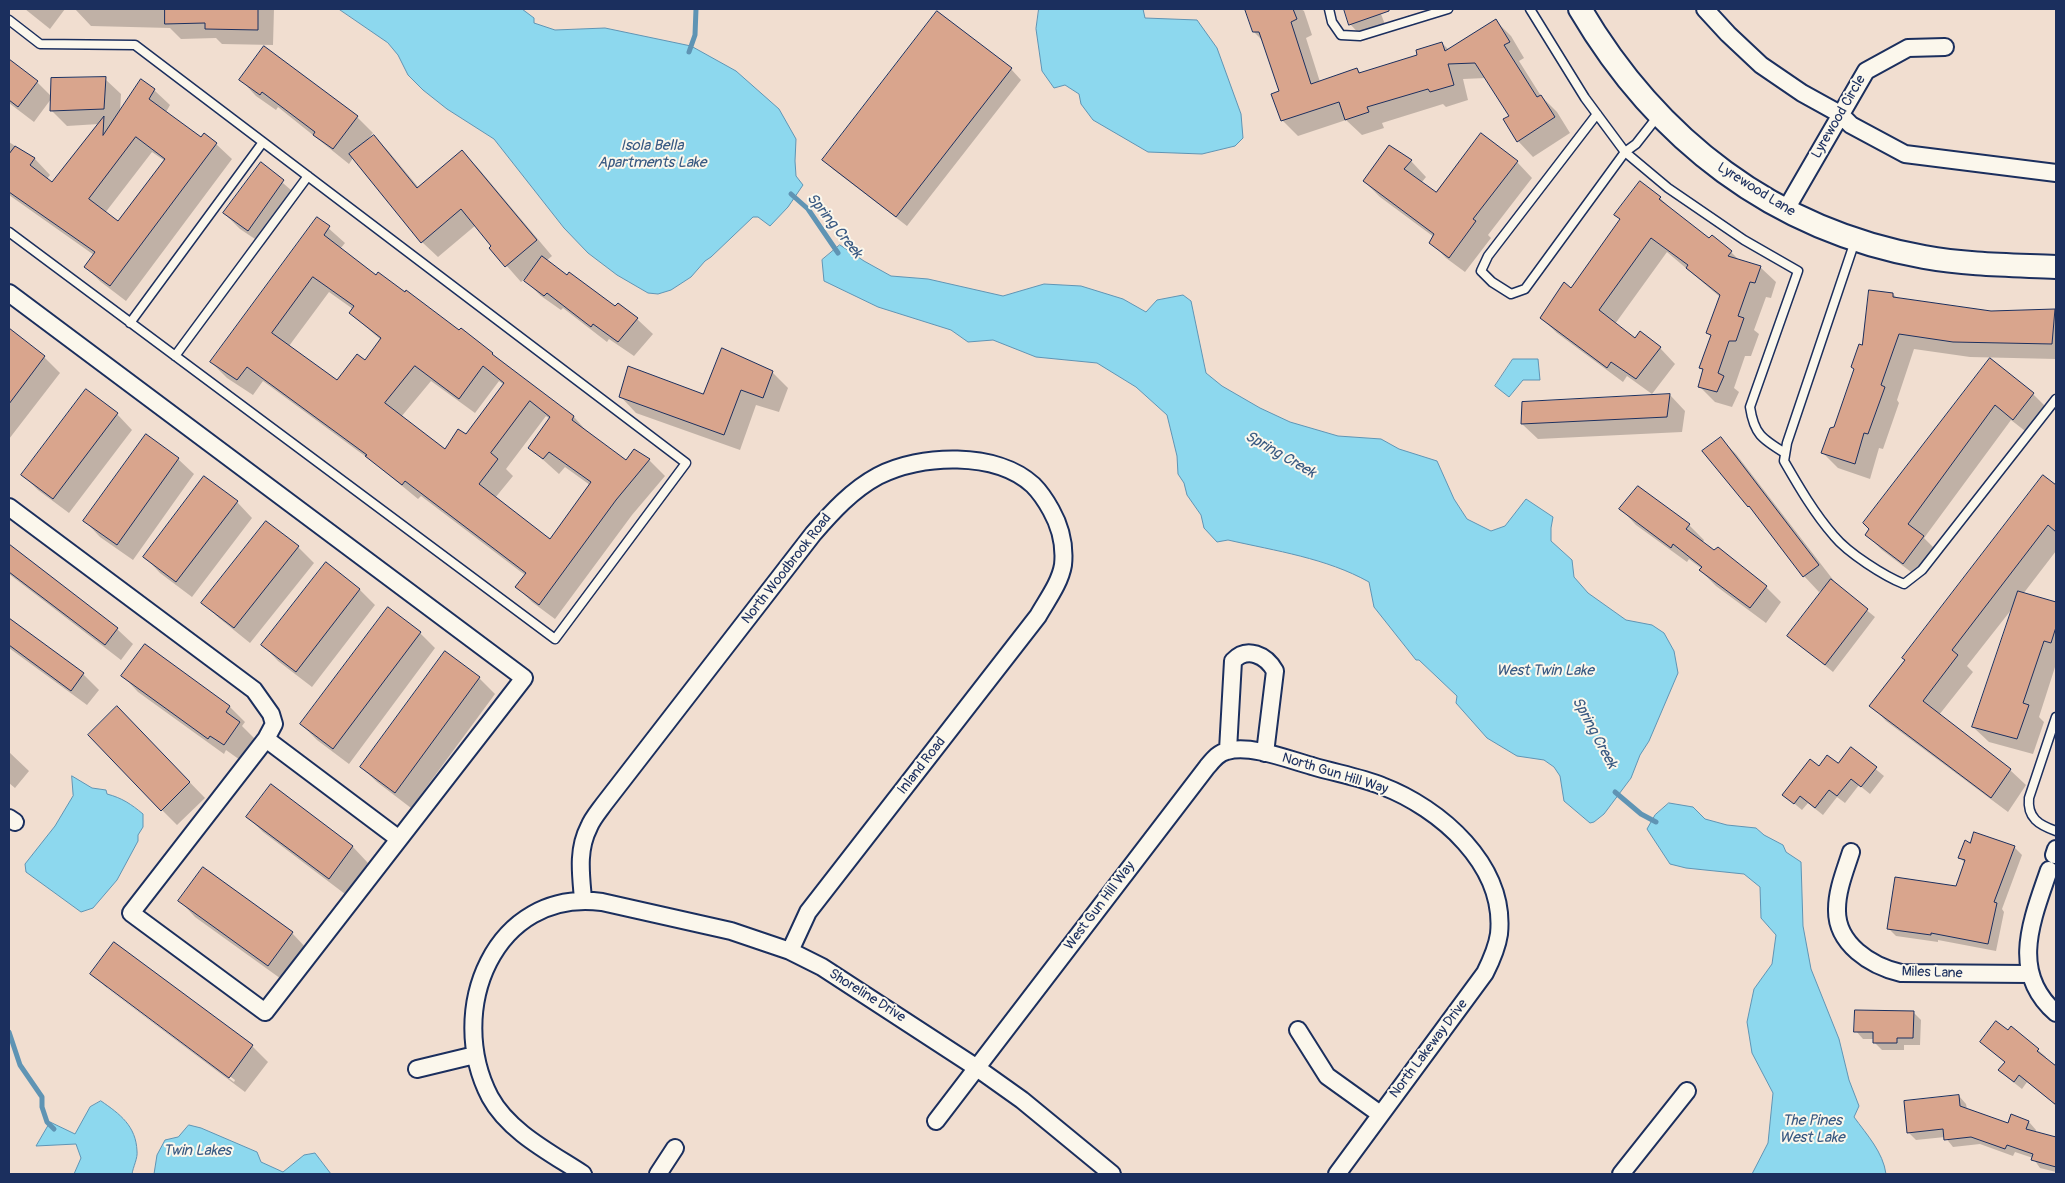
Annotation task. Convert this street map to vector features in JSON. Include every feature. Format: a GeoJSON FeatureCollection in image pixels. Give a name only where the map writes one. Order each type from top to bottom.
{"type":"FeatureCollection","features":[{"type":"Feature","properties":{"kind":"street","name":"Lyrewood Lane"},"geometry":{"type":"LineString","coordinates":[[1580,9],[1597,38],[1659,115],[1701,155],[1785,211],[1882,248],[1924,257],[1964,262],[2056,267]]}},
{"type":"Feature","properties":{"kind":"street"},"geometry":{"type":"LineString","coordinates":[[1706,9],[1760,66],[1802,93],[1840,114],[1851,125],[1905,154],[2056,173]]}},
{"type":"Feature","properties":{"kind":"street","name":"Lyrewood Circle"},"geometry":{"type":"LineString","coordinates":[[1785,211],[1866,71],[1908,48],[1945,47]]}},
{"type":"Feature","properties":{"kind":"street"},"geometry":{"type":"LineString","coordinates":[[9,293],[524,678],[265,1012],[131,913],[266,739],[274,724],[271,714],[254,690],[9,507]]}},
{"type":"Feature","properties":{"kind":"street","name":"North Woodbrook Road"},"geometry":{"type":"LineString","coordinates":[[583,900],[580,870],[582,848],[589,826],[813,534],[841,503],[860,488],[879,476],[921,462],[947,460],[974,461],[996,465],[1016,473],[1033,485],[1045,499],[1054,515],[1060,532],[1063,550],[1062,566],[1057,582]]}},
{"type":"Feature","properties":{"kind":"street","name":"Inland Road"},"geometry":{"type":"LineString","coordinates":[[790,951],[808,912],[1038,616],[1057,582]]}},
{"type":"Feature","properties":{"kind":"street"},"geometry":{"type":"LineString","coordinates":[[1228,750],[1233,661],[1237,656],[1252,653],[1265,658],[1275,671],[1265,753]]}},
{"type":"Feature","properties":{"kind":"street"},"geometry":{"type":"LineString","coordinates":[[266,739],[399,839]]}},
{"type":"Feature","properties":{"kind":"street","name":"North Gun Hill Way"},"geometry":{"type":"LineString","coordinates":[[1228,750],[1265,753],[1381,786],[1410,799],[1439,817],[1465,843],[1484,868],[1494,891],[1499,915]]}},
{"type":"Feature","properties":{"kind":"street","name":"West Gun Hill Way"},"geometry":{"type":"LineString","coordinates":[[936,1121],[1207,767],[1218,755],[1228,750]]}},
{"type":"Feature","properties":{"kind":"street","name":"Miles Lane"},"geometry":{"type":"LineString","coordinates":[[1851,852],[1838,894],[1836,910],[1845,937],[1856,951],[1871,962],[1887,970],[1901,973],[2030,974]]}},
{"type":"Feature","properties":{"kind":"street"},"geometry":{"type":"LineString","coordinates":[[2053,858],[2030,927],[2028,944],[2030,974],[2037,990],[2049,1007],[2056,1013]]}},
{"type":"Feature","properties":{"kind":"street","name":"Shoreline Drive"},"geometry":{"type":"LineString","coordinates":[[583,1174],[518,1130],[501,1113],[490,1097],[475,1054],[474,1010],[479,984],[490,960],[500,942],[514,926],[530,914],[549,906],[583,900],[620,906],[731,931],[790,951],[822,967],[977,1068],[1022,1100],[1112,1174]]}},
{"type":"Feature","properties":{"kind":"street","name":"North Lakeway Drive"},"geometry":{"type":"LineString","coordinates":[[1337,1174],[1485,973],[1494,953],[1499,934],[1499,915]]}},
{"type":"Feature","properties":{"kind":"street"},"geometry":{"type":"LineString","coordinates":[[1298,1030],[1327,1076],[1380,1114]]}},
{"type":"Feature","properties":{"kind":"street"},"geometry":{"type":"LineString","coordinates":[[417,1069],[475,1054]]}},
{"type":"Feature","properties":{"kind":"street"},"geometry":{"type":"LineString","coordinates":[[1621,1174],[1687,1092]]}},
{"type":"Feature","properties":{"kind":"street"},"geometry":{"type":"LineString","coordinates":[[658,1174],[675,1148]]}},
{"type":"Feature","properties":{"kind":"lane"},"geometry":{"type":"LineString","coordinates":[[1329,9],[1332,22],[1341,35],[1360,36],[1448,9]]}},
{"type":"Feature","properties":{"kind":"lane"},"geometry":{"type":"LineString","coordinates":[[1530,9],[1584,98],[1625,152],[1668,188],[1744,240],[1798,271],[1750,407],[1752,424],[1764,440],[1785,453]]}},
{"type":"Feature","properties":{"kind":"lane"},"geometry":{"type":"LineString","coordinates":[[9,20],[40,44],[135,45],[686,463],[555,639],[9,232]]}},
{"type":"Feature","properties":{"kind":"lane"},"geometry":{"type":"LineString","coordinates":[[1597,114],[1488,256],[1481,271],[1492,282],[1511,294],[1525,289],[1625,152],[1636,144],[1659,115]]}},
{"type":"Feature","properties":{"kind":"lane"},"geometry":{"type":"LineString","coordinates":[[130,322],[263,142]]}},
{"type":"Feature","properties":{"kind":"lane"},"geometry":{"type":"LineString","coordinates":[[175,356],[308,176]]}},
{"type":"Feature","properties":{"kind":"lane"},"geometry":{"type":"LineString","coordinates":[[1856,239],[1787,443],[1784,461],[1802,491],[1835,537],[1888,578],[1904,584],[1922,570],[2056,400]]}},
{"type":"Feature","properties":{"kind":"lane"},"geometry":{"type":"LineString","coordinates":[[2056,717],[2029,798],[2028,810],[2035,820],[2056,831]]}},
{"type":"Feature","properties":{"kind":"water","name":"Isola Bella Apartments Lake"},"geometry":{"type":"Polygon","coordinates":[[[339,9],[522,9],[534,18],[534,23],[555,30],[605,28],[691,46],[736,71],[779,109],[796,139],[796,176],[803,185],[788,207],[770,226],[758,217],[753,217],[705,261],[691,277],[671,290],[658,294],[648,293],[617,275],[588,253],[564,228],[494,139],[447,109],[423,90],[408,75],[398,55],[388,43],[339,9]]]}},
{"type":"Feature","properties":{"kind":"water"},"geometry":{"type":"Polygon","coordinates":[[[1039,9],[1143,9],[1145,18],[1197,20],[1217,48],[1241,114],[1243,138],[1235,146],[1202,154],[1148,152],[1093,120],[1081,104],[1079,94],[1065,85],[1054,88],[1042,71],[1036,29],[1039,9]]]}},
{"type":"Feature","properties":{"kind":"water","name":"West Twin Lake"},"geometry":{"type":"Polygon","coordinates":[[[840,245],[891,276],[928,279],[1003,296],[1044,284],[1081,286],[1123,299],[1146,312],[1157,300],[1183,295],[1191,301],[1206,373],[1222,386],[1260,408],[1290,422],[1338,436],[1381,439],[1399,449],[1437,461],[1454,499],[1467,519],[1491,531],[1505,526],[1526,499],[1553,517],[1551,541],[1572,560],[1574,577],[1588,593],[1626,620],[1652,625],[1664,633],[1674,651],[1678,673],[1631,778],[1604,814],[1590,823],[1564,801],[1560,776],[1554,767],[1544,760],[1517,756],[1487,738],[1456,703],[1457,696],[1419,660],[1416,660],[1374,607],[1369,582],[1336,567],[1300,556],[1228,540],[1217,542],[1204,528],[1201,515],[1187,495],[1184,483],[1178,474],[1177,456],[1167,415],[1136,387],[1097,363],[1036,357],[993,340],[968,342],[951,330],[878,307],[824,281],[822,260],[840,245]]]}},
{"type":"Feature","properties":{"kind":"water"},"geometry":{"type":"Polygon","coordinates":[[[1513,359],[1538,359],[1540,380],[1523,380],[1509,397],[1495,386],[1513,359]]]}},
{"type":"Feature","properties":{"kind":"water"},"geometry":{"type":"Polygon","coordinates":[[[72,776],[92,788],[106,790],[107,794],[126,802],[143,814],[143,827],[138,835],[138,841],[117,880],[93,908],[81,912],[26,872],[25,864],[55,826],[73,796],[72,776]]]}},
{"type":"Feature","properties":{"kind":"water","name":"The Pines West Lake"},"geometry":{"type":"Polygon","coordinates":[[[1669,803],[1693,807],[1705,819],[1727,825],[1756,828],[1764,835],[1783,845],[1786,852],[1801,862],[1803,926],[1811,969],[1839,1039],[1849,1080],[1859,1106],[1854,1117],[1882,1158],[1886,1174],[1752,1174],[1768,1143],[1773,1093],[1752,1053],[1747,1022],[1754,989],[1772,964],[1776,935],[1761,918],[1760,887],[1744,874],[1686,868],[1670,864],[1647,829],[1655,815],[1669,803]]]}},
{"type":"Feature","properties":{"kind":"water","name":"Twin Lakes"},"geometry":{"type":"Polygon","coordinates":[[[101,1101],[126,1122],[134,1134],[137,1154],[132,1174],[74,1174],[81,1158],[76,1144],[36,1146],[50,1122],[75,1134],[90,1107],[101,1101]]]}},
{"type":"Feature","properties":{"kind":"water","name":"Twin Lakes"},"geometry":{"type":"Polygon","coordinates":[[[189,1125],[201,1128],[257,1152],[261,1162],[283,1172],[304,1155],[315,1153],[331,1174],[154,1174],[157,1155],[165,1140],[178,1137],[189,1125]]]}},
{"type":"Feature","properties":{"kind":"building"},"geometry":{"type":"Polygon","coordinates":[[[165,9],[258,9],[258,30],[205,29],[205,23],[165,24],[165,9]]]}},
{"type":"Feature","properties":{"kind":"building"},"geometry":{"type":"Polygon","coordinates":[[[1245,9],[1293,9],[1297,19],[1291,22],[1311,84],[1357,68],[1359,73],[1417,55],[1416,50],[1442,42],[1445,51],[1496,19],[1510,42],[1504,45],[1537,97],[1541,95],[1555,117],[1517,142],[1503,119],[1509,116],[1475,63],[1448,64],[1454,85],[1430,92],[1428,89],[1367,107],[1369,112],[1345,120],[1339,102],[1281,121],[1271,94],[1279,91],[1259,32],[1253,32],[1245,9]]]}},
{"type":"Feature","properties":{"kind":"building"},"geometry":{"type":"Polygon","coordinates":[[[1344,9],[1389,9],[1389,11],[1349,25],[1344,9]]]}},
{"type":"Feature","properties":{"kind":"building"},"geometry":{"type":"Polygon","coordinates":[[[937,11],[1012,68],[896,217],[822,160],[937,11]]]}},
{"type":"Feature","properties":{"kind":"building"},"geometry":{"type":"Polygon","coordinates":[[[264,46],[358,116],[333,149],[313,135],[315,132],[262,92],[260,95],[239,80],[264,46]]]}},
{"type":"Feature","properties":{"kind":"building"},"geometry":{"type":"Polygon","coordinates":[[[9,59],[38,81],[18,107],[9,100],[9,59]]]}},
{"type":"Feature","properties":{"kind":"building"},"geometry":{"type":"Polygon","coordinates":[[[106,77],[104,109],[50,111],[51,78],[106,77]]]}},
{"type":"Feature","properties":{"kind":"building"},"geometry":{"type":"Polygon","coordinates":[[[141,79],[155,89],[149,99],[201,137],[204,133],[217,143],[110,286],[84,267],[95,252],[9,192],[9,154],[15,146],[35,158],[30,165],[52,182],[104,116],[103,135],[141,79]],[[136,137],[89,199],[118,221],[165,159],[136,137]]]}},
{"type":"Feature","properties":{"kind":"building"},"geometry":{"type":"Polygon","coordinates":[[[1481,133],[1518,161],[1473,219],[1476,221],[1449,258],[1429,243],[1434,234],[1363,181],[1389,145],[1412,160],[1404,169],[1436,192],[1481,133]]]}},
{"type":"Feature","properties":{"kind":"building"},"geometry":{"type":"Polygon","coordinates":[[[374,135],[417,188],[462,150],[537,240],[505,267],[489,248],[491,246],[461,209],[421,243],[349,154],[374,135]]]}},
{"type":"Feature","properties":{"kind":"building"},"geometry":{"type":"Polygon","coordinates":[[[261,162],[284,180],[248,231],[223,213],[261,162]]]}},
{"type":"Feature","properties":{"kind":"building"},"geometry":{"type":"Polygon","coordinates":[[[1640,181],[1661,197],[1659,199],[1709,238],[1712,235],[1732,251],[1728,256],[1761,266],[1755,283],[1750,282],[1738,316],[1744,318],[1736,341],[1729,341],[1718,373],[1724,376],[1717,392],[1698,387],[1703,369],[1699,368],[1711,335],[1706,333],[1720,295],[1686,268],[1688,265],[1651,238],[1599,310],[1635,338],[1640,331],[1661,347],[1636,379],[1611,362],[1607,368],[1540,318],[1564,282],[1571,288],[1620,219],[1614,215],[1640,181]]]}},
{"type":"Feature","properties":{"kind":"building"},"geometry":{"type":"Polygon","coordinates":[[[317,217],[330,226],[324,235],[376,275],[378,272],[405,292],[406,290],[459,330],[461,328],[574,416],[572,420],[626,460],[634,449],[650,459],[616,500],[539,605],[515,587],[526,573],[405,481],[402,485],[365,456],[367,455],[247,367],[237,380],[210,362],[317,217]],[[313,277],[272,333],[337,380],[357,354],[365,360],[381,338],[349,313],[354,306],[313,277]],[[415,366],[385,403],[445,449],[458,429],[466,434],[504,383],[483,366],[459,399],[415,366]],[[530,401],[491,453],[498,459],[479,484],[550,539],[591,482],[549,452],[543,459],[528,448],[550,417],[530,401]]]}},
{"type":"Feature","properties":{"kind":"building"},"geometry":{"type":"Polygon","coordinates":[[[542,256],[567,275],[569,272],[615,306],[618,303],[638,318],[618,342],[593,324],[591,327],[547,293],[544,296],[524,281],[542,256]]]}},
{"type":"Feature","properties":{"kind":"building"},"geometry":{"type":"Polygon","coordinates":[[[1869,290],[1893,293],[1893,297],[1991,311],[2055,309],[2052,344],[1953,342],[1899,334],[1881,385],[1885,387],[1868,434],[1864,433],[1855,464],[1821,453],[1830,428],[1834,427],[1854,369],[1851,367],[1859,344],[1862,345],[1869,290]]]}},
{"type":"Feature","properties":{"kind":"building"},"geometry":{"type":"Polygon","coordinates":[[[9,328],[45,356],[9,404],[9,328]]]}},
{"type":"Feature","properties":{"kind":"building"},"geometry":{"type":"Polygon","coordinates":[[[722,348],[773,371],[763,398],[741,390],[724,435],[619,397],[628,366],[703,394],[722,348]]]}},
{"type":"Feature","properties":{"kind":"building"},"geometry":{"type":"Polygon","coordinates":[[[1990,358],[2034,393],[2013,420],[1995,405],[1908,524],[1924,536],[1903,564],[1865,535],[1869,529],[1863,523],[1990,358]]]}},
{"type":"Feature","properties":{"kind":"building"},"geometry":{"type":"Polygon","coordinates":[[[86,389],[118,413],[53,499],[21,475],[86,389]]]}},
{"type":"Feature","properties":{"kind":"building"},"geometry":{"type":"Polygon","coordinates":[[[1670,394],[1667,417],[1521,424],[1522,402],[1670,394]]]}},
{"type":"Feature","properties":{"kind":"building"},"geometry":{"type":"Polygon","coordinates":[[[146,434],[179,458],[117,545],[83,521],[146,434]]]}},
{"type":"Feature","properties":{"kind":"building"},"geometry":{"type":"Polygon","coordinates":[[[1721,437],[1819,565],[1803,577],[1749,506],[1702,451],[1721,437]]]}},
{"type":"Feature","properties":{"kind":"building"},"geometry":{"type":"Polygon","coordinates":[[[2043,475],[2056,485],[2056,532],[2048,525],[1952,650],[1958,655],[1923,701],[2011,769],[1991,798],[1869,706],[1905,660],[1902,658],[2043,475]]]}},
{"type":"Feature","properties":{"kind":"building"},"geometry":{"type":"Polygon","coordinates":[[[204,476],[238,501],[176,582],[143,557],[204,476]]]}},
{"type":"Feature","properties":{"kind":"building"},"geometry":{"type":"Polygon","coordinates":[[[1638,486],[1690,524],[1686,529],[1714,550],[1718,547],[1767,586],[1750,608],[1699,570],[1702,567],[1673,544],[1671,548],[1619,509],[1638,486]]]}},
{"type":"Feature","properties":{"kind":"building"},"geometry":{"type":"Polygon","coordinates":[[[266,521],[299,546],[234,628],[201,603],[266,521]]]}},
{"type":"Feature","properties":{"kind":"building"},"geometry":{"type":"Polygon","coordinates":[[[9,544],[118,628],[105,645],[9,572],[9,544]]]}},
{"type":"Feature","properties":{"kind":"building"},"geometry":{"type":"Polygon","coordinates":[[[326,562],[360,589],[296,672],[261,645],[326,562]]]}},
{"type":"Feature","properties":{"kind":"building"},"geometry":{"type":"Polygon","coordinates":[[[1831,579],[1868,609],[1825,665],[1787,636],[1831,579]]]}},
{"type":"Feature","properties":{"kind":"building"},"geometry":{"type":"Polygon","coordinates":[[[2018,591],[2056,602],[2056,627],[2051,643],[2044,641],[2023,703],[2029,705],[2017,739],[1972,727],[2018,591]]]}},
{"type":"Feature","properties":{"kind":"building"},"geometry":{"type":"Polygon","coordinates":[[[388,607],[421,632],[333,749],[300,724],[388,607]]]}},
{"type":"Feature","properties":{"kind":"building"},"geometry":{"type":"Polygon","coordinates":[[[9,618],[84,673],[71,691],[9,645],[9,618]]]}},
{"type":"Feature","properties":{"kind":"building"},"geometry":{"type":"Polygon","coordinates":[[[145,644],[230,706],[226,712],[240,722],[224,745],[210,736],[208,739],[121,676],[145,644]]]}},
{"type":"Feature","properties":{"kind":"building"},"geometry":{"type":"Polygon","coordinates":[[[445,651],[480,677],[395,793],[360,767],[445,651]]]}},
{"type":"Feature","properties":{"kind":"building"},"geometry":{"type":"Polygon","coordinates":[[[117,706],[190,782],[161,811],[88,735],[117,706]]]}},
{"type":"Feature","properties":{"kind":"building"},"geometry":{"type":"Polygon","coordinates":[[[1851,747],[1877,767],[1861,787],[1851,779],[1837,796],[1829,790],[1815,808],[1800,796],[1794,804],[1782,795],[1810,759],[1819,766],[1827,755],[1838,763],[1851,747]]]}},
{"type":"Feature","properties":{"kind":"building"},"geometry":{"type":"Polygon","coordinates":[[[271,784],[353,846],[329,879],[246,817],[271,784]]]}},
{"type":"Feature","properties":{"kind":"building"},"geometry":{"type":"Polygon","coordinates":[[[1974,832],[2015,846],[1994,902],[1997,903],[1988,944],[1931,933],[1931,935],[1887,929],[1895,877],[1956,886],[1965,860],[1958,858],[1965,840],[1970,843],[1974,832]]]}},
{"type":"Feature","properties":{"kind":"building"},"geometry":{"type":"Polygon","coordinates":[[[203,867],[293,932],[268,966],[178,901],[203,867]]]}},
{"type":"Feature","properties":{"kind":"building"},"geometry":{"type":"Polygon","coordinates":[[[114,942],[253,1045],[229,1078],[90,974],[114,942]]]}},
{"type":"Feature","properties":{"kind":"building"},"geometry":{"type":"Polygon","coordinates":[[[1855,1010],[1914,1011],[1913,1038],[1897,1038],[1897,1043],[1873,1043],[1873,1032],[1854,1032],[1855,1010]]]}},
{"type":"Feature","properties":{"kind":"building"},"geometry":{"type":"Polygon","coordinates":[[[1996,1021],[2008,1030],[2011,1026],[2056,1066],[2056,1105],[2019,1075],[2014,1082],[1998,1070],[2005,1062],[1980,1042],[1996,1021]]]}},
{"type":"Feature","properties":{"kind":"building"},"geometry":{"type":"Polygon","coordinates":[[[1959,1095],[1960,1106],[2008,1123],[2011,1114],[2029,1121],[2026,1129],[2056,1137],[2056,1167],[2031,1160],[2033,1154],[2007,1145],[2005,1149],[1971,1137],[1944,1140],[1943,1129],[1907,1133],[1904,1101],[1959,1095]]]}},
{"type":"Feature","properties":{"kind":"waterway"},"geometry":{"type":"LineString","coordinates":[[689,52],[695,35],[696,9]]}},
{"type":"Feature","properties":{"kind":"waterway","name":"Spring Creek"},"geometry":{"type":"LineString","coordinates":[[791,194],[808,209],[838,253]]}},
{"type":"Feature","properties":{"kind":"waterway","name":"Spring Creek"},"geometry":{"type":"LineString","coordinates":[[1615,792],[1641,814],[1656,822]]}},
{"type":"Feature","properties":{"kind":"waterway"},"geometry":{"type":"LineString","coordinates":[[9,1032],[20,1065],[42,1097],[42,1107],[47,1122],[54,1129]]}}]}
